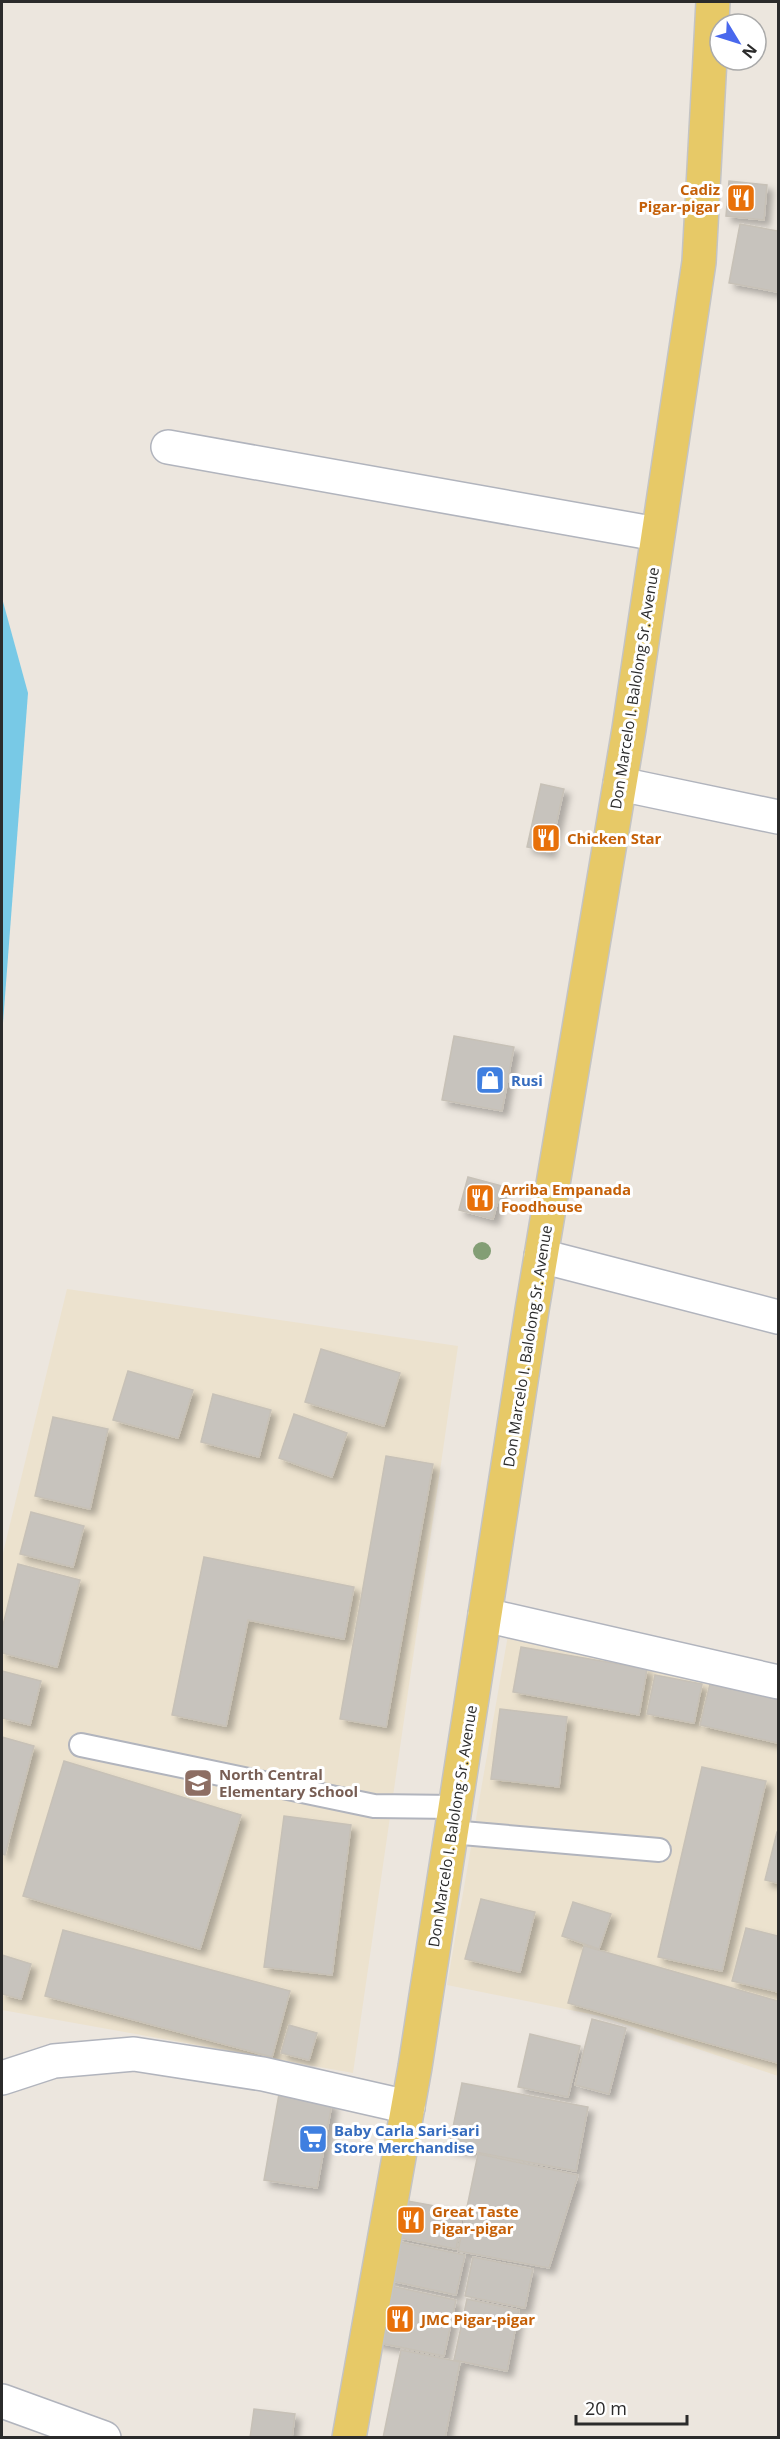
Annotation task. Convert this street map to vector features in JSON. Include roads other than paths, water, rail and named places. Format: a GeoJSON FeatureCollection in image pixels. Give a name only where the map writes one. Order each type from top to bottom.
{"type":"FeatureCollection","features":[{"type":"Feature","properties":{"kind":"main road","name":"Don Marcelo I. Balolong Sr. Avenue"},"geometry":{"type":"LineString","coordinates":[[349,2438],[408,2106],[541,1256],[620,784],[699,262],[713,2]]}},
{"type":"Feature","properties":{"kind":"street"},"geometry":{"type":"LineString","coordinates":[[168,447],[657,534]]}},
{"type":"Feature","properties":{"kind":"street"},"geometry":{"type":"LineString","coordinates":[[620,784],[778,817]]}},
{"type":"Feature","properties":{"kind":"street"},"geometry":{"type":"LineString","coordinates":[[541,1256],[778,1317]]}},
{"type":"Feature","properties":{"kind":"street"},"geometry":{"type":"LineString","coordinates":[[485,1614],[778,1682]]}},
{"type":"Feature","properties":{"kind":"street"},"geometry":{"type":"LineString","coordinates":[[2,2078],[54,2061],[134,2054],[263,2074],[408,2106]]}},
{"type":"Feature","properties":{"kind":"street"},"geometry":{"type":"LineString","coordinates":[[2,2401],[104,2438]]}},
{"type":"Feature","properties":{"kind":"lane"},"geometry":{"type":"LineString","coordinates":[[81,1745],[374,1806],[659,1850]]}},
{"type":"Feature","properties":{"kind":"water"},"geometry":{"type":"Polygon","coordinates":[[[2,598],[28,693],[2,1036],[2,598]]]}},
{"type":"Feature","properties":{"kind":"place","name":"Cadiz Pigar-pigar"},"geometry":{"type":"Point","coordinates":[741,198]}},
{"type":"Feature","properties":{"kind":"place","name":"Chicken Star"},"geometry":{"type":"Point","coordinates":[546,838]}},
{"type":"Feature","properties":{"kind":"place","name":"Rusi"},"geometry":{"type":"Point","coordinates":[490,1080]}},
{"type":"Feature","properties":{"kind":"place","name":"Arriba Empanada Foodhouse"},"geometry":{"type":"Point","coordinates":[480,1198]}},
{"type":"Feature","properties":{"kind":"place","name":"North Central Elementary School"},"geometry":{"type":"Point","coordinates":[198,1783]}},
{"type":"Feature","properties":{"kind":"place","name":"Baby Carla Sari-sari Store Merchandise"},"geometry":{"type":"Point","coordinates":[313,2139]}},
{"type":"Feature","properties":{"kind":"place","name":"Great Taste Pigar-pigar"},"geometry":{"type":"Point","coordinates":[411,2220]}},
{"type":"Feature","properties":{"kind":"place","name":"JMC Pigar-pigar"},"geometry":{"type":"Point","coordinates":[400,2319]}}]}
